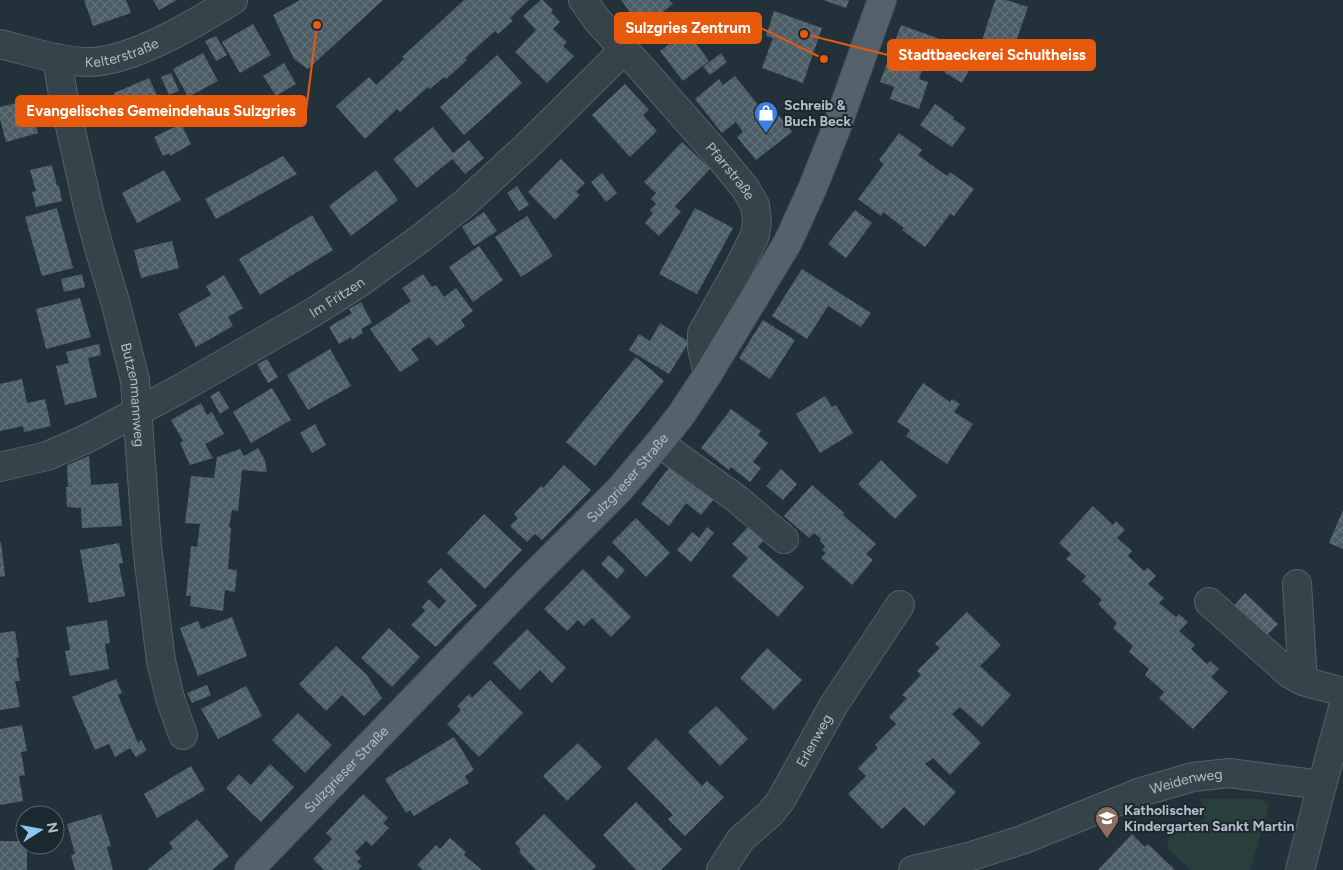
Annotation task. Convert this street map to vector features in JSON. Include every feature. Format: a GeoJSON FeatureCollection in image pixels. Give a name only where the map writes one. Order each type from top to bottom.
{"type":"FeatureCollection","features":[{"type":"Feature","properties":{"kind":"main road","name":"Sulzgrieser Straße"},"geometry":{"type":"LineString","coordinates":[[248,870],[613,495],[681,415],[788,242],[836,129],[882,0]]}},
{"type":"Feature","properties":{"kind":"street","name":"Kelterstraße"},"geometry":{"type":"LineString","coordinates":[[0,44],[57,58],[89,62],[113,59],[165,38],[233,0]]}},
{"type":"Feature","properties":{"kind":"street","name":"Pfarrstraße"},"geometry":{"type":"LineString","coordinates":[[583,0],[597,20],[728,167],[753,200],[757,222],[752,241],[702,333],[702,347],[708,374]]}},
{"type":"Feature","properties":{"kind":"street","name":"Im Fritzen"},"geometry":{"type":"LineString","coordinates":[[0,467],[33,460],[72,446],[138,412],[312,313],[358,283],[421,238],[465,203],[504,168],[624,50]]}},
{"type":"Feature","properties":{"kind":"street","name":"Butzenmannweg"},"geometry":{"type":"LineString","coordinates":[[57,58],[63,95],[89,211],[133,372],[138,412],[147,546],[161,661],[176,719],[183,735]]}},
{"type":"Feature","properties":{"kind":"street"},"geometry":{"type":"LineString","coordinates":[[659,443],[744,505],[784,539]]}},
{"type":"Feature","properties":{"kind":"street"},"geometry":{"type":"LineString","coordinates":[[1297,584],[1303,681]]}},
{"type":"Feature","properties":{"kind":"street"},"geometry":{"type":"LineString","coordinates":[[1209,602],[1282,669],[1303,681],[1343,692]]}},
{"type":"Feature","properties":{"kind":"street","name":"Erlenweg"},"geometry":{"type":"LineString","coordinates":[[722,870],[744,835],[770,814],[781,800],[833,706],[900,605]]}},
{"type":"Feature","properties":{"kind":"street"},"geometry":{"type":"LineString","coordinates":[[1300,870],[1343,708]]}},
{"type":"Feature","properties":{"kind":"street","name":"Weidenweg"},"geometry":{"type":"LineString","coordinates":[[913,870],[968,857],[1022,840],[1141,792],[1193,777],[1229,773],[1322,785]]}},
{"type":"Feature","properties":{"kind":"green space"},"geometry":{"type":"Polygon","coordinates":[[[1201,799],[1258,799],[1267,802],[1269,806],[1250,870],[1191,870],[1167,848],[1171,827],[1205,820],[1201,799]]]}},
{"type":"Feature","properties":{"kind":"building"},"geometry":{"type":"Polygon","coordinates":[[[84,0],[126,0],[131,13],[93,26],[84,0]]]}},
{"type":"Feature","properties":{"kind":"building"},"geometry":{"type":"Polygon","coordinates":[[[153,0],[177,0],[159,10],[153,0]]]}},
{"type":"Feature","properties":{"kind":"building"},"geometry":{"type":"Polygon","coordinates":[[[300,0],[383,0],[308,69],[294,59],[273,15],[300,0]]]}},
{"type":"Feature","properties":{"kind":"building"},"geometry":{"type":"Polygon","coordinates":[[[464,0],[529,0],[510,18],[513,21],[498,34],[495,31],[465,58],[467,60],[446,79],[444,77],[430,89],[428,87],[400,112],[397,109],[365,139],[336,106],[369,77],[376,85],[404,59],[402,57],[464,0]]]}},
{"type":"Feature","properties":{"kind":"building"},"geometry":{"type":"Polygon","coordinates":[[[541,0],[553,10],[551,12],[560,22],[553,29],[567,42],[563,46],[574,56],[547,83],[515,52],[536,30],[523,16],[541,0]]]}},
{"type":"Feature","properties":{"kind":"building"},"geometry":{"type":"Polygon","coordinates":[[[621,0],[669,0],[673,4],[642,28],[621,0]]]}},
{"type":"Feature","properties":{"kind":"building"},"geometry":{"type":"Polygon","coordinates":[[[823,0],[849,0],[846,8],[823,0]]]}},
{"type":"Feature","properties":{"kind":"building"},"geometry":{"type":"Polygon","coordinates":[[[995,0],[1006,0],[1028,7],[1012,53],[982,41],[995,0]]]}},
{"type":"Feature","properties":{"kind":"building"},"geometry":{"type":"Polygon","coordinates":[[[774,11],[822,28],[803,83],[762,68],[773,38],[766,36],[774,11]]]}},
{"type":"Feature","properties":{"kind":"building"},"geometry":{"type":"Polygon","coordinates":[[[253,24],[271,55],[240,73],[222,42],[253,24]]]}},
{"type":"Feature","properties":{"kind":"building"},"geometry":{"type":"Polygon","coordinates":[[[901,25],[948,42],[939,66],[925,61],[919,79],[928,82],[919,109],[890,99],[894,87],[880,82],[901,25]]]}},
{"type":"Feature","properties":{"kind":"building"},"geometry":{"type":"Polygon","coordinates":[[[687,31],[709,61],[683,81],[660,51],[687,31]]]}},
{"type":"Feature","properties":{"kind":"building"},"geometry":{"type":"Polygon","coordinates":[[[216,36],[227,55],[216,61],[205,41],[216,36]]]}},
{"type":"Feature","properties":{"kind":"building"},"geometry":{"type":"Polygon","coordinates":[[[203,53],[218,81],[188,97],[173,69],[203,53]]]}},
{"type":"Feature","properties":{"kind":"building"},"geometry":{"type":"Polygon","coordinates":[[[721,53],[727,62],[710,75],[703,67],[721,53]]]}},
{"type":"Feature","properties":{"kind":"building"},"geometry":{"type":"Polygon","coordinates":[[[497,55],[522,83],[464,135],[440,107],[497,55]]]}},
{"type":"Feature","properties":{"kind":"building"},"geometry":{"type":"Polygon","coordinates":[[[951,60],[969,70],[962,83],[944,72],[951,60]]]}},
{"type":"Feature","properties":{"kind":"building"},"geometry":{"type":"Polygon","coordinates":[[[284,63],[296,84],[276,96],[263,76],[284,63]]]}},
{"type":"Feature","properties":{"kind":"building"},"geometry":{"type":"Polygon","coordinates":[[[171,73],[179,91],[169,95],[161,77],[171,73]]]}},
{"type":"Feature","properties":{"kind":"building"},"geometry":{"type":"Polygon","coordinates":[[[735,76],[766,115],[773,108],[792,132],[756,160],[737,137],[743,132],[736,122],[722,133],[695,99],[719,79],[723,85],[735,76]]]}},
{"type":"Feature","properties":{"kind":"building"},"geometry":{"type":"Polygon","coordinates":[[[149,78],[164,111],[130,126],[114,93],[149,78]]]}},
{"type":"Feature","properties":{"kind":"building"},"geometry":{"type":"Polygon","coordinates":[[[625,84],[649,110],[643,115],[657,131],[630,157],[592,115],[625,84]]]}},
{"type":"Feature","properties":{"kind":"building"},"geometry":{"type":"Polygon","coordinates":[[[30,100],[38,133],[6,142],[0,119],[0,107],[30,100]]]}},
{"type":"Feature","properties":{"kind":"building"},"geometry":{"type":"Polygon","coordinates":[[[935,104],[966,128],[952,147],[920,125],[935,104]]]}},
{"type":"Feature","properties":{"kind":"building"},"geometry":{"type":"Polygon","coordinates":[[[181,124],[191,144],[170,156],[169,153],[163,156],[154,137],[181,124]]]}},
{"type":"Feature","properties":{"kind":"building"},"geometry":{"type":"Polygon","coordinates":[[[433,127],[453,153],[469,140],[484,158],[465,174],[452,159],[417,188],[393,159],[433,127]]]}},
{"type":"Feature","properties":{"kind":"building"},"geometry":{"type":"Polygon","coordinates":[[[899,133],[922,150],[918,155],[947,176],[950,172],[974,189],[954,216],[950,214],[925,247],[902,230],[904,228],[883,212],[881,216],[858,199],[884,164],[879,160],[899,133]]]}},
{"type":"Feature","properties":{"kind":"building"},"geometry":{"type":"Polygon","coordinates":[[[682,142],[710,169],[675,206],[681,212],[659,236],[645,223],[653,213],[650,210],[656,204],[651,199],[656,193],[644,182],[682,142]]]}},
{"type":"Feature","properties":{"kind":"building"},"geometry":{"type":"Polygon","coordinates":[[[283,156],[297,174],[216,219],[205,199],[283,156]]]}},
{"type":"Feature","properties":{"kind":"building"},"geometry":{"type":"Polygon","coordinates":[[[561,159],[585,183],[576,192],[580,195],[555,220],[528,192],[561,159]]]}},
{"type":"Feature","properties":{"kind":"building"},"geometry":{"type":"Polygon","coordinates":[[[52,165],[62,201],[36,207],[32,192],[36,191],[30,170],[52,165]]]}},
{"type":"Feature","properties":{"kind":"building"},"geometry":{"type":"Polygon","coordinates":[[[164,170],[181,200],[137,223],[122,193],[164,170]]]}},
{"type":"Feature","properties":{"kind":"building"},"geometry":{"type":"Polygon","coordinates":[[[376,170],[398,200],[351,236],[329,206],[376,170]]]}},
{"type":"Feature","properties":{"kind":"building"},"geometry":{"type":"Polygon","coordinates":[[[602,173],[617,193],[606,202],[591,182],[602,173]]]}},
{"type":"Feature","properties":{"kind":"building"},"geometry":{"type":"Polygon","coordinates":[[[517,186],[529,205],[519,211],[507,193],[517,186]]]}},
{"type":"Feature","properties":{"kind":"building"},"geometry":{"type":"Polygon","coordinates":[[[57,208],[73,268],[42,276],[25,217],[57,208]]]}},
{"type":"Feature","properties":{"kind":"building"},"geometry":{"type":"Polygon","coordinates":[[[695,208],[733,228],[697,294],[659,274],[695,208]]]}},
{"type":"Feature","properties":{"kind":"building"},"geometry":{"type":"Polygon","coordinates":[[[855,210],[872,223],[846,258],[828,244],[855,210]]]}},
{"type":"Feature","properties":{"kind":"building"},"geometry":{"type":"Polygon","coordinates":[[[484,212],[497,231],[474,246],[462,227],[484,212]]]}},
{"type":"Feature","properties":{"kind":"building"},"geometry":{"type":"Polygon","coordinates":[[[312,215],[333,250],[260,295],[239,259],[312,215]]]}},
{"type":"Feature","properties":{"kind":"building"},"geometry":{"type":"Polygon","coordinates":[[[527,216],[553,256],[521,277],[495,237],[527,216]]]}},
{"type":"Feature","properties":{"kind":"building"},"geometry":{"type":"Polygon","coordinates":[[[172,241],[179,268],[141,278],[134,250],[172,241]]]}},
{"type":"Feature","properties":{"kind":"building"},"geometry":{"type":"Polygon","coordinates":[[[479,246],[503,280],[473,302],[449,267],[479,246]]]}},
{"type":"Feature","properties":{"kind":"building"},"geometry":{"type":"Polygon","coordinates":[[[802,269],[871,313],[861,327],[828,306],[807,339],[772,316],[802,269]]]}},
{"type":"Feature","properties":{"kind":"building"},"geometry":{"type":"Polygon","coordinates":[[[82,274],[85,287],[64,292],[61,279],[82,274]]]}},
{"type":"Feature","properties":{"kind":"building"},"geometry":{"type":"Polygon","coordinates":[[[423,274],[432,287],[436,285],[444,297],[456,288],[473,311],[461,320],[465,326],[437,346],[429,337],[411,349],[419,360],[400,372],[370,329],[411,301],[402,288],[423,274]]]}},
{"type":"Feature","properties":{"kind":"building"},"geometry":{"type":"Polygon","coordinates":[[[224,275],[243,308],[228,317],[233,326],[196,347],[178,314],[211,295],[206,286],[224,275]]]}},
{"type":"Feature","properties":{"kind":"building"},"geometry":{"type":"Polygon","coordinates":[[[80,298],[91,337],[46,349],[36,309],[80,298]]]}},
{"type":"Feature","properties":{"kind":"building"},"geometry":{"type":"Polygon","coordinates":[[[361,302],[372,323],[361,329],[363,333],[352,340],[351,337],[339,344],[329,327],[352,313],[349,309],[361,302]]]}},
{"type":"Feature","properties":{"kind":"building"},"geometry":{"type":"Polygon","coordinates":[[[763,320],[795,340],[770,379],[739,358],[763,320]]]}},
{"type":"Feature","properties":{"kind":"building"},"geometry":{"type":"Polygon","coordinates":[[[660,323],[689,342],[669,374],[629,350],[639,334],[650,341],[660,323]]]}},
{"type":"Feature","properties":{"kind":"building"},"geometry":{"type":"Polygon","coordinates":[[[99,344],[101,355],[88,358],[97,397],[65,405],[56,366],[69,363],[66,352],[99,344]]]}},
{"type":"Feature","properties":{"kind":"building"},"geometry":{"type":"Polygon","coordinates":[[[330,349],[351,386],[308,410],[287,375],[330,349]]]}},
{"type":"Feature","properties":{"kind":"building"},"geometry":{"type":"Polygon","coordinates":[[[636,357],[664,381],[595,466],[566,442],[636,357]]]}},
{"type":"Feature","properties":{"kind":"building"},"geometry":{"type":"Polygon","coordinates":[[[267,359],[278,377],[268,383],[257,364],[267,359]]]}},
{"type":"Feature","properties":{"kind":"building"},"geometry":{"type":"Polygon","coordinates":[[[22,379],[27,403],[45,399],[51,426],[24,432],[23,426],[0,431],[0,384],[22,379]]]}},
{"type":"Feature","properties":{"kind":"building"},"geometry":{"type":"Polygon","coordinates":[[[923,383],[950,402],[952,399],[960,404],[954,412],[973,424],[947,464],[906,436],[910,430],[897,422],[923,383]]]}},
{"type":"Feature","properties":{"kind":"building"},"geometry":{"type":"Polygon","coordinates":[[[272,388],[291,420],[251,443],[233,412],[272,388]]]}},
{"type":"Feature","properties":{"kind":"building"},"geometry":{"type":"Polygon","coordinates":[[[219,391],[229,408],[220,414],[210,396],[219,391]]]}},
{"type":"Feature","properties":{"kind":"building"},"geometry":{"type":"Polygon","coordinates":[[[825,396],[832,407],[836,405],[853,433],[820,453],[796,414],[825,396]]]}},
{"type":"Feature","properties":{"kind":"building"},"geometry":{"type":"Polygon","coordinates":[[[201,403],[207,415],[212,412],[224,434],[205,444],[213,458],[190,465],[180,443],[183,441],[171,420],[201,403]]]}},
{"type":"Feature","properties":{"kind":"building"},"geometry":{"type":"Polygon","coordinates":[[[731,409],[761,431],[758,435],[768,443],[753,462],[761,468],[750,482],[731,467],[729,470],[701,448],[731,409]]]}},
{"type":"Feature","properties":{"kind":"building"},"geometry":{"type":"Polygon","coordinates":[[[315,424],[326,445],[312,453],[300,433],[315,424]]]}},
{"type":"Feature","properties":{"kind":"building"},"geometry":{"type":"Polygon","coordinates":[[[258,448],[265,460],[267,472],[242,470],[238,511],[232,510],[229,527],[231,528],[228,569],[237,570],[235,592],[225,590],[223,611],[190,606],[191,596],[186,596],[191,546],[197,547],[200,524],[185,523],[191,476],[214,478],[217,457],[240,449],[244,456],[258,448]]]}},
{"type":"Feature","properties":{"kind":"building"},"geometry":{"type":"Polygon","coordinates":[[[89,456],[91,485],[118,483],[122,526],[82,528],[81,508],[67,507],[67,465],[89,456]]]}},
{"type":"Feature","properties":{"kind":"building"},"geometry":{"type":"Polygon","coordinates":[[[881,460],[917,496],[895,519],[858,484],[881,460]]]}},
{"type":"Feature","properties":{"kind":"building"},"geometry":{"type":"Polygon","coordinates":[[[672,464],[715,498],[701,515],[686,503],[669,526],[641,504],[672,464]]]}},
{"type":"Feature","properties":{"kind":"building"},"geometry":{"type":"Polygon","coordinates":[[[564,465],[591,490],[542,540],[535,534],[527,542],[510,526],[518,518],[514,514],[541,486],[543,488],[564,465]]]}},
{"type":"Feature","properties":{"kind":"building"},"geometry":{"type":"Polygon","coordinates":[[[781,469],[797,484],[783,500],[766,486],[781,469]]]}},
{"type":"Feature","properties":{"kind":"building"},"geometry":{"type":"Polygon","coordinates":[[[812,485],[876,544],[866,554],[873,560],[852,585],[821,558],[826,553],[822,550],[825,546],[820,541],[821,539],[814,533],[809,538],[784,516],[812,485]]]}},
{"type":"Feature","properties":{"kind":"building"},"geometry":{"type":"Polygon","coordinates":[[[1093,506],[1113,525],[1116,521],[1125,530],[1117,538],[1132,551],[1128,556],[1144,571],[1148,568],[1156,576],[1148,584],[1164,598],[1159,603],[1176,617],[1179,614],[1188,622],[1179,631],[1195,645],[1191,649],[1207,664],[1210,661],[1219,669],[1211,677],[1228,692],[1193,729],[1159,698],[1164,692],[1145,675],[1149,669],[1129,652],[1133,646],[1113,628],[1117,623],[1098,604],[1102,600],[1082,581],[1086,576],[1066,559],[1071,554],[1059,543],[1093,506]]]}},
{"type":"Feature","properties":{"kind":"building"},"geometry":{"type":"Polygon","coordinates":[[[1343,510],[1343,549],[1329,543],[1343,510]]]}},
{"type":"Feature","properties":{"kind":"building"},"geometry":{"type":"Polygon","coordinates":[[[484,514],[522,550],[485,589],[447,553],[484,514]]]}},
{"type":"Feature","properties":{"kind":"building"},"geometry":{"type":"Polygon","coordinates":[[[636,518],[670,553],[646,577],[612,542],[636,518]]]}},
{"type":"Feature","properties":{"kind":"building"},"geometry":{"type":"Polygon","coordinates":[[[707,527],[714,533],[691,562],[677,550],[692,532],[699,538],[707,527]]]}},
{"type":"Feature","properties":{"kind":"building"},"geometry":{"type":"Polygon","coordinates":[[[748,527],[763,541],[758,547],[804,587],[778,617],[732,576],[748,558],[732,544],[748,527]]]}},
{"type":"Feature","properties":{"kind":"building"},"geometry":{"type":"Polygon","coordinates":[[[0,542],[5,576],[0,577],[0,542]]]}},
{"type":"Feature","properties":{"kind":"building"},"geometry":{"type":"Polygon","coordinates":[[[119,543],[123,563],[119,564],[125,596],[89,603],[80,550],[119,543]]]}},
{"type":"Feature","properties":{"kind":"building"},"geometry":{"type":"Polygon","coordinates":[[[609,555],[625,570],[617,579],[601,564],[609,555]]]}},
{"type":"Feature","properties":{"kind":"building"},"geometry":{"type":"Polygon","coordinates":[[[441,568],[477,606],[436,647],[411,625],[425,611],[422,607],[429,599],[439,609],[446,601],[427,582],[441,568]]]}},
{"type":"Feature","properties":{"kind":"building"},"geometry":{"type":"Polygon","coordinates":[[[583,569],[631,617],[611,637],[592,618],[584,626],[578,620],[567,631],[544,609],[583,569]]]}},
{"type":"Feature","properties":{"kind":"building"},"geometry":{"type":"Polygon","coordinates":[[[1245,593],[1278,624],[1265,637],[1233,607],[1245,593]]]}},
{"type":"Feature","properties":{"kind":"building"},"geometry":{"type":"Polygon","coordinates":[[[967,612],[1001,645],[980,666],[1011,695],[982,727],[960,707],[952,714],[981,743],[950,775],[933,758],[925,764],[956,792],[924,826],[904,807],[882,829],[848,794],[866,776],[858,768],[878,748],[875,745],[896,724],[889,717],[907,698],[902,695],[921,675],[917,671],[940,648],[935,644],[967,612]]]}},
{"type":"Feature","properties":{"kind":"building"},"geometry":{"type":"Polygon","coordinates":[[[232,617],[247,656],[198,676],[180,628],[198,621],[201,629],[232,617]]]}},
{"type":"Feature","properties":{"kind":"building"},"geometry":{"type":"Polygon","coordinates":[[[107,620],[110,643],[105,644],[109,669],[70,676],[65,651],[70,650],[66,627],[107,620]]]}},
{"type":"Feature","properties":{"kind":"building"},"geometry":{"type":"Polygon","coordinates":[[[389,628],[420,657],[392,687],[361,658],[389,628]]]}},
{"type":"Feature","properties":{"kind":"building"},"geometry":{"type":"Polygon","coordinates":[[[527,629],[566,668],[552,683],[540,670],[520,690],[493,663],[527,629]]]}},
{"type":"Feature","properties":{"kind":"building"},"geometry":{"type":"Polygon","coordinates":[[[15,631],[19,657],[16,658],[20,681],[15,681],[20,707],[0,710],[0,633],[15,631]]]}},
{"type":"Feature","properties":{"kind":"building"},"geometry":{"type":"Polygon","coordinates":[[[336,646],[367,675],[382,698],[364,716],[342,695],[326,711],[299,684],[336,646]]]}},
{"type":"Feature","properties":{"kind":"building"},"geometry":{"type":"Polygon","coordinates":[[[767,648],[802,680],[774,710],[740,678],[767,648]]]}},
{"type":"Feature","properties":{"kind":"building"},"geometry":{"type":"Polygon","coordinates":[[[116,679],[122,693],[118,695],[138,743],[141,740],[147,750],[136,757],[130,748],[115,757],[109,744],[95,750],[72,697],[116,679]]]}},
{"type":"Feature","properties":{"kind":"building"},"geometry":{"type":"Polygon","coordinates":[[[490,680],[523,713],[479,757],[447,724],[461,710],[457,706],[469,694],[472,698],[490,680]]]}},
{"type":"Feature","properties":{"kind":"building"},"geometry":{"type":"Polygon","coordinates":[[[207,685],[211,695],[192,703],[187,693],[207,685]]]}},
{"type":"Feature","properties":{"kind":"building"},"geometry":{"type":"Polygon","coordinates":[[[246,686],[262,716],[218,739],[201,709],[246,686]]]}},
{"type":"Feature","properties":{"kind":"building"},"geometry":{"type":"Polygon","coordinates":[[[716,706],[748,739],[720,766],[688,732],[716,706]]]}},
{"type":"Feature","properties":{"kind":"building"},"geometry":{"type":"Polygon","coordinates":[[[298,713],[332,745],[305,773],[272,740],[298,713]]]}},
{"type":"Feature","properties":{"kind":"building"},"geometry":{"type":"Polygon","coordinates":[[[22,725],[27,751],[21,752],[25,775],[19,776],[23,801],[0,805],[0,729],[22,725]]]}},
{"type":"Feature","properties":{"kind":"building"},"geometry":{"type":"Polygon","coordinates":[[[454,737],[474,770],[465,776],[469,783],[414,816],[410,810],[406,813],[385,779],[454,737]]]}},
{"type":"Feature","properties":{"kind":"building"},"geometry":{"type":"Polygon","coordinates":[[[656,738],[702,786],[707,781],[724,797],[685,836],[668,819],[673,815],[627,768],[656,738]]]}},
{"type":"Feature","properties":{"kind":"building"},"geometry":{"type":"Polygon","coordinates":[[[578,743],[602,767],[567,801],[543,776],[578,743]]]}},
{"type":"Feature","properties":{"kind":"building"},"geometry":{"type":"Polygon","coordinates":[[[270,764],[294,787],[261,822],[226,788],[239,774],[251,785],[270,764]]]}},
{"type":"Feature","properties":{"kind":"building"},"geometry":{"type":"Polygon","coordinates":[[[191,766],[205,790],[157,818],[144,794],[191,766]]]}},
{"type":"Feature","properties":{"kind":"building"},"geometry":{"type":"Polygon","coordinates":[[[363,794],[388,818],[383,823],[389,828],[372,846],[366,841],[355,852],[361,858],[357,862],[362,866],[358,870],[324,870],[313,859],[332,839],[326,833],[363,794]]]}},
{"type":"Feature","properties":{"kind":"building"},"geometry":{"type":"Polygon","coordinates":[[[636,802],[682,849],[661,870],[636,870],[603,835],[636,802]]]}},
{"type":"Feature","properties":{"kind":"building"},"geometry":{"type":"Polygon","coordinates":[[[101,814],[111,846],[107,847],[113,870],[75,870],[71,855],[75,854],[67,824],[101,814]]]}},
{"type":"Feature","properties":{"kind":"building"},"geometry":{"type":"Polygon","coordinates":[[[544,814],[596,866],[592,870],[536,870],[519,852],[521,850],[515,843],[544,814]]]}},
{"type":"Feature","properties":{"kind":"building"},"geometry":{"type":"Polygon","coordinates":[[[197,819],[229,856],[212,870],[147,870],[173,848],[169,843],[197,819]]]}},
{"type":"Feature","properties":{"kind":"building","name":"Katholischer Kindergarten Sankt Martin"},"geometry":{"type":"Polygon","coordinates":[[[1132,834],[1145,847],[1148,844],[1175,870],[1098,870],[1132,834]]]}},
{"type":"Feature","properties":{"kind":"building"},"geometry":{"type":"Polygon","coordinates":[[[450,838],[466,852],[464,855],[482,870],[423,870],[417,865],[436,845],[440,849],[450,838]]]}},
{"type":"Feature","properties":{"kind":"building"},"geometry":{"type":"Polygon","coordinates":[[[0,841],[15,841],[15,855],[27,855],[27,870],[0,870],[0,841]]]}},
{"type":"Feature","properties":{"kind":"place","name":"Evangelisches Gemeindehaus Sulzgries"},"geometry":{"type":"Point","coordinates":[317,25]}},
{"type":"Feature","properties":{"kind":"place","name":"Stadtbaeckerei Schultheiss"},"geometry":{"type":"Point","coordinates":[804,34]}},
{"type":"Feature","properties":{"kind":"place","name":"Sulzgries Zentrum"},"geometry":{"type":"Point","coordinates":[824,59]}},
{"type":"Feature","properties":{"kind":"place","name":"Schreib & Buch Beck"},"geometry":{"type":"Point","coordinates":[766,134]}},
{"type":"Feature","properties":{"kind":"place","name":"Katholischer Kindergarten Sankt Martin"},"geometry":{"type":"Point","coordinates":[1107,839]}}]}
